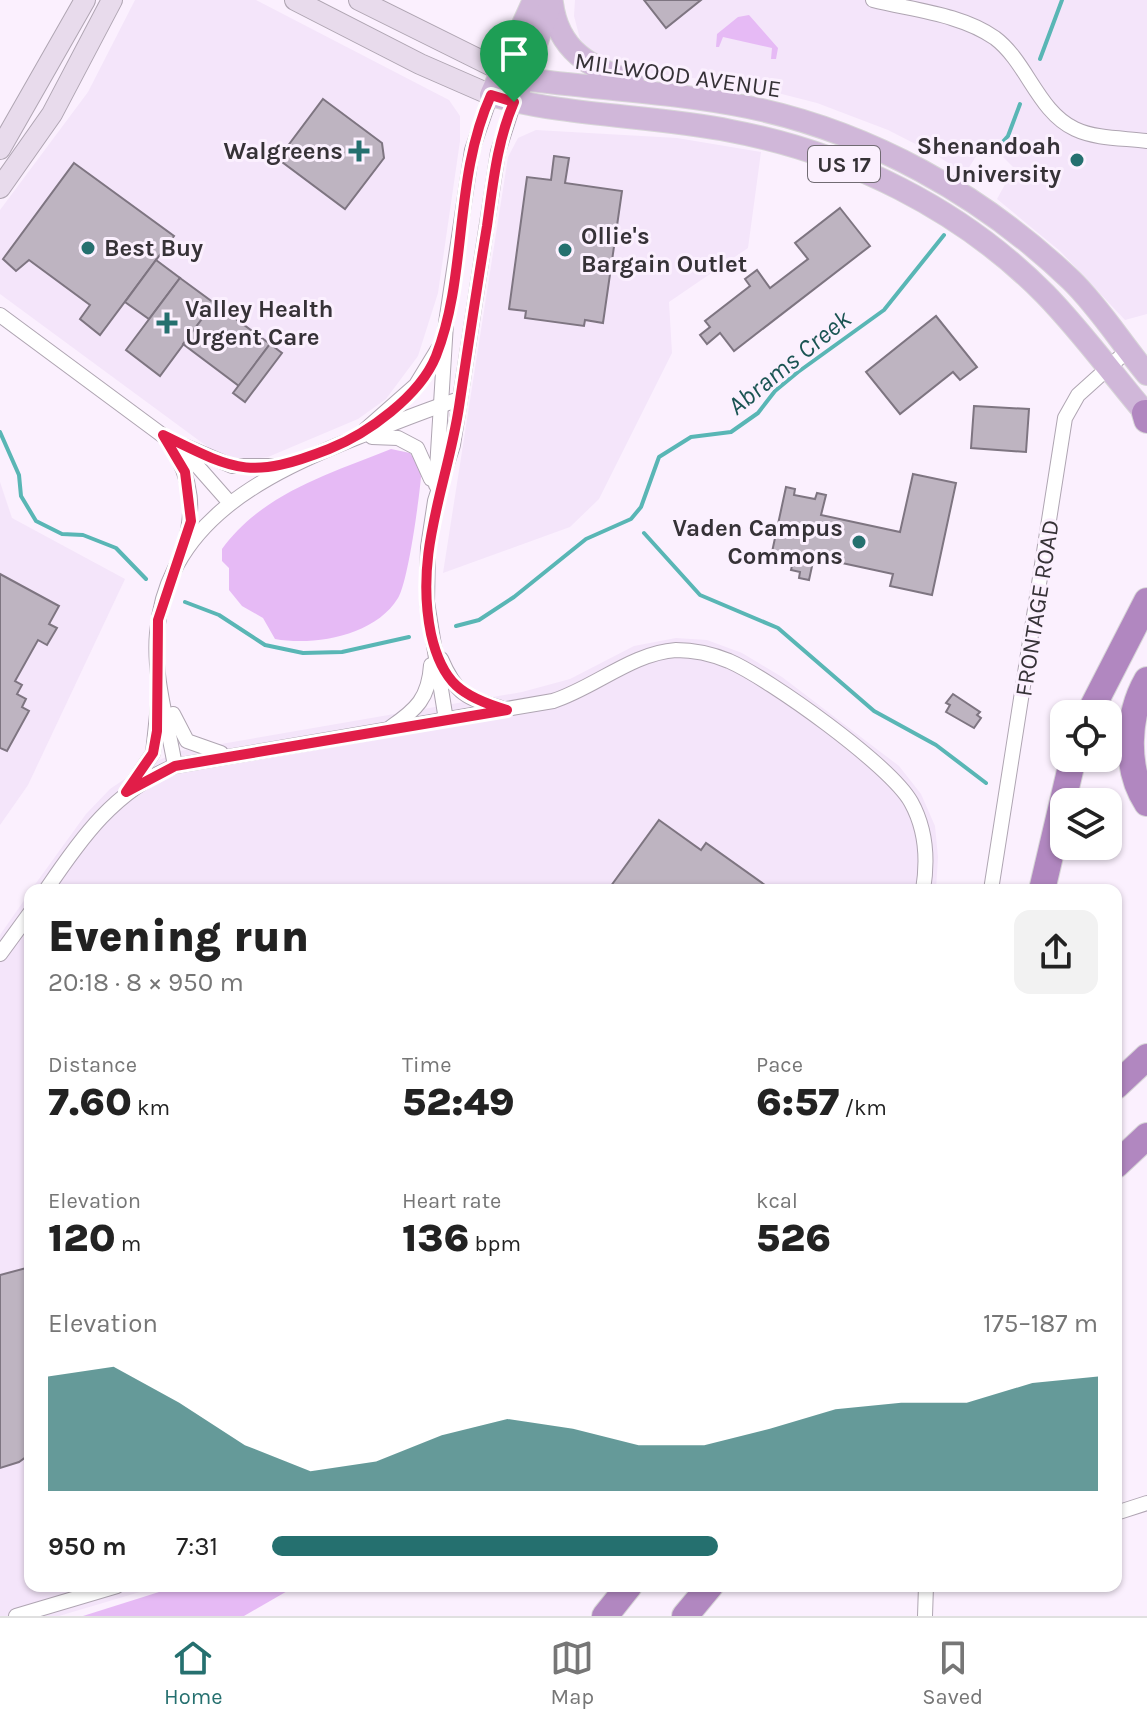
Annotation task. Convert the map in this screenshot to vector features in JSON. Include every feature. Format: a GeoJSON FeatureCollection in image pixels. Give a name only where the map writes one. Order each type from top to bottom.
{"type":"FeatureCollection","features":[{"type":"Feature","properties":{"kind":"highway"},"geometry":{"type":"LineString","coordinates":[[1097,700],[1147,601]]}},
{"type":"Feature","properties":{"kind":"highway"},"geometry":{"type":"LineString","coordinates":[[1147,680],[1131,725],[1131,745],[1138,784],[1147,803]]}},
{"type":"Feature","properties":{"kind":"highway"},"geometry":{"type":"LineString","coordinates":[[1043,884],[1070,772]]}},
{"type":"Feature","properties":{"kind":"highway"},"geometry":{"type":"LineString","coordinates":[[1122,1080],[1147,1057]]}},
{"type":"Feature","properties":{"kind":"highway"},"geometry":{"type":"LineString","coordinates":[[1122,1159],[1147,1136]]}},
{"type":"Feature","properties":{"kind":"highway"},"geometry":{"type":"LineString","coordinates":[[605,1616],[624,1592]]}},
{"type":"Feature","properties":{"kind":"highway"},"geometry":{"type":"LineString","coordinates":[[685,1616],[705,1592]]}},
{"type":"Feature","properties":{"kind":"main road"},"geometry":{"type":"LineString","coordinates":[[0,149],[85,0]]}},
{"type":"Feature","properties":{"kind":"main road"},"geometry":{"type":"LineString","coordinates":[[0,188],[52,114],[112,0]]}},
{"type":"Feature","properties":{"kind":"main road"},"geometry":{"type":"LineString","coordinates":[[295,0],[420,64],[491,95],[502,71],[546,1]]}},
{"type":"Feature","properties":{"kind":"main road"},"geometry":{"type":"LineString","coordinates":[[359,0],[502,71]]}},
{"type":"Feature","properties":{"kind":"main road"},"geometry":{"type":"LineString","coordinates":[[514,102],[524,79],[546,1]]}},
{"type":"Feature","properties":{"kind":"main road","name":"US 17"},"geometry":{"type":"LineString","coordinates":[[546,1],[561,39],[578,57],[605,73],[664,95]]}},
{"type":"Feature","properties":{"kind":"main road","name":"MILLWOOD AVENUE"},"geometry":{"type":"LineString","coordinates":[[502,71],[524,79],[664,95],[791,118],[911,164],[966,196],[1021,237],[1072,281],[1128,350]]}},
{"type":"Feature","properties":{"kind":"main road","name":"MILLWOOD AVENUE"},"geometry":{"type":"LineString","coordinates":[[491,95],[538,108],[732,131],[781,142],[870,175],[943,213],[1010,260],[1076,328],[1108,368]]}},
{"type":"Feature","properties":{"kind":"main road","name":"US 17"},"geometry":{"type":"LineString","coordinates":[[1128,350],[1147,374]]}},
{"type":"Feature","properties":{"kind":"main road","name":"US 17"},"geometry":{"type":"LineString","coordinates":[[1108,368],[1146,416]]}},
{"type":"Feature","properties":{"kind":"street"},"geometry":{"type":"LineString","coordinates":[[873,0],[961,22],[986,32],[1010,51],[1056,115],[1073,128],[1091,134],[1147,141]]}},
{"type":"Feature","properties":{"kind":"street"},"geometry":{"type":"LineString","coordinates":[[446,720],[432,637],[426,574],[435,501],[438,406],[446,323],[472,150],[491,95]]}},
{"type":"Feature","properties":{"kind":"street"},"geometry":{"type":"LineString","coordinates":[[435,501],[453,445],[498,152],[514,102]]}},
{"type":"Feature","properties":{"kind":"street"},"geometry":{"type":"LineString","coordinates":[[0,315],[163,435],[198,465],[229,502]]}},
{"type":"Feature","properties":{"kind":"street"},"geometry":{"type":"LineString","coordinates":[[352,440],[391,409],[428,372],[446,323]]}},
{"type":"Feature","properties":{"kind":"street","name":"FRONTAGE ROAD"},"geometry":{"type":"LineString","coordinates":[[992,884],[1046,552],[1061,433],[1078,395],[1128,350]]}},
{"type":"Feature","properties":{"kind":"street"},"geometry":{"type":"LineString","coordinates":[[177,569],[202,531],[229,502],[289,465],[460,399]]}},
{"type":"Feature","properties":{"kind":"street"},"geometry":{"type":"LineString","coordinates":[[163,435],[232,466],[289,465]]}},
{"type":"Feature","properties":{"kind":"street"},"geometry":{"type":"LineString","coordinates":[[50,884],[96,822],[126,792],[153,753],[159,668],[158,620],[191,521],[191,501],[185,472],[163,435]]}},
{"type":"Feature","properties":{"kind":"street"},"geometry":{"type":"LineString","coordinates":[[352,440],[384,436],[408,441],[417,448],[429,468],[435,501]]}},
{"type":"Feature","properties":{"kind":"street"},"geometry":{"type":"LineString","coordinates":[[432,637],[457,690],[472,700],[507,710]]}},
{"type":"Feature","properties":{"kind":"street"},"geometry":{"type":"LineString","coordinates":[[388,729],[414,711],[425,697],[432,637]]}},
{"type":"Feature","properties":{"kind":"street"},"geometry":{"type":"LineString","coordinates":[[126,792],[175,766],[507,710],[576,694],[648,656],[691,651],[726,660],[775,688],[875,762],[900,786],[922,829],[926,857],[924,884]]}},
{"type":"Feature","properties":{"kind":"street"},"geometry":{"type":"LineString","coordinates":[[159,668],[183,736],[194,745],[229,756]]}},
{"type":"Feature","properties":{"kind":"street"},"geometry":{"type":"LineString","coordinates":[[159,668],[175,766]]}},
{"type":"Feature","properties":{"kind":"street"},"geometry":{"type":"LineString","coordinates":[[0,954],[24,921]]}},
{"type":"Feature","properties":{"kind":"street"},"geometry":{"type":"LineString","coordinates":[[1122,1511],[1147,1503]]}},
{"type":"Feature","properties":{"kind":"street"},"geometry":{"type":"LineString","coordinates":[[16,1616],[97,1592]]}},
{"type":"Feature","properties":{"kind":"street"},"geometry":{"type":"LineString","coordinates":[[925,1616],[926,1592]]}},
{"type":"Feature","properties":{"kind":"shaded area"},"geometry":{"type":"Polygon","coordinates":[[[135,0],[256,0],[449,100],[460,116],[460,141],[438,293],[418,356],[386,399],[358,419],[268,457],[238,461],[220,456],[0,294],[0,210],[88,92],[135,0]]]}},
{"type":"Feature","properties":{"kind":"shaded area","name":"Shenandoah University"},"geometry":{"type":"Polygon","coordinates":[[[575,0],[1147,0],[1147,314],[1125,320],[1060,251],[997,199],[1014,168],[986,140],[965,174],[888,130],[817,103],[742,84],[619,69],[591,54],[580,39],[574,16],[575,0]]]}},
{"type":"Feature","properties":{"kind":"shaded area"},"geometry":{"type":"Polygon","coordinates":[[[749,15],[778,48],[776,59],[771,59],[772,48],[723,37],[719,47],[716,47],[717,34],[738,17],[749,15]]]}},
{"type":"Feature","properties":{"kind":"shaded area"},"geometry":{"type":"Polygon","coordinates":[[[536,130],[677,138],[761,152],[748,248],[669,302],[672,353],[599,499],[570,527],[443,573],[508,157],[518,138],[536,130]]]}},
{"type":"Feature","properties":{"kind":"shaded area"},"geometry":{"type":"Polygon","coordinates":[[[391,449],[410,453],[420,468],[421,477],[409,559],[398,598],[388,611],[359,630],[307,641],[275,639],[263,618],[242,606],[229,590],[229,568],[222,561],[222,549],[238,530],[277,500],[321,477],[391,449]]]}},
{"type":"Feature","properties":{"kind":"shaded area"},"geometry":{"type":"Polygon","coordinates":[[[0,482],[12,518],[125,579],[28,785],[0,825],[0,482]]]}},
{"type":"Feature","properties":{"kind":"shaded area"},"geometry":{"type":"Polygon","coordinates":[[[676,638],[707,640],[742,653],[782,677],[899,766],[921,794],[935,826],[936,884],[35,884],[86,814],[110,789],[141,768],[180,751],[522,692],[570,679],[634,646],[676,638]]]}},
{"type":"Feature","properties":{"kind":"shaded area"},"geometry":{"type":"Polygon","coordinates":[[[24,901],[24,1592],[140,1592],[59,1616],[0,1616],[0,935],[24,901]]]}},
{"type":"Feature","properties":{"kind":"shaded area"},"geometry":{"type":"Polygon","coordinates":[[[159,1592],[286,1592],[244,1616],[83,1616],[159,1592]]]}},
{"type":"Feature","properties":{"kind":"building"},"geometry":{"type":"Polygon","coordinates":[[[644,0],[701,0],[666,28],[644,0]]]}},
{"type":"Feature","properties":{"kind":"building","name":"Walgreens"},"geometry":{"type":"Polygon","coordinates":[[[323,99],[382,143],[384,158],[345,209],[278,159],[323,99]]]}},
{"type":"Feature","properties":{"kind":"building","name":"Ollie's Bargain Outlet"},"geometry":{"type":"Polygon","coordinates":[[[554,156],[569,158],[565,183],[622,191],[603,323],[585,320],[584,326],[525,318],[526,311],[509,309],[527,177],[551,180],[554,156]]]}},
{"type":"Feature","properties":{"kind":"building","name":"Best Buy"},"geometry":{"type":"Polygon","coordinates":[[[74,163],[174,236],[100,335],[80,319],[90,305],[29,260],[16,271],[3,259],[74,163]]]}},
{"type":"Feature","properties":{"kind":"building"},"geometry":{"type":"Polygon","coordinates":[[[840,208],[870,246],[734,351],[720,333],[707,344],[700,335],[710,327],[705,321],[750,286],[745,279],[757,270],[770,288],[808,259],[795,243],[840,208]]]}},
{"type":"Feature","properties":{"kind":"building"},"geometry":{"type":"Polygon","coordinates":[[[156,260],[180,278],[149,319],[125,302],[156,260]]]}},
{"type":"Feature","properties":{"kind":"building"},"geometry":{"type":"Polygon","coordinates":[[[180,278],[214,303],[160,376],[126,350],[180,278]]]}},
{"type":"Feature","properties":{"kind":"building"},"geometry":{"type":"Polygon","coordinates":[[[214,303],[270,344],[239,386],[183,344],[214,303]]]}},
{"type":"Feature","properties":{"kind":"building"},"geometry":{"type":"Polygon","coordinates":[[[936,316],[977,367],[960,380],[953,372],[900,414],[866,372],[936,316]]]}},
{"type":"Feature","properties":{"kind":"building"},"geometry":{"type":"Polygon","coordinates":[[[270,344],[282,353],[245,402],[233,393],[270,344]]]}},
{"type":"Feature","properties":{"kind":"building"},"geometry":{"type":"Polygon","coordinates":[[[974,406],[1029,409],[1026,452],[971,448],[974,406]]]}},
{"type":"Feature","properties":{"kind":"building","name":"Vaden Campus Commons"},"geometry":{"type":"Polygon","coordinates":[[[913,474],[956,483],[932,595],[890,586],[893,574],[814,557],[809,580],[799,578],[800,572],[791,570],[794,557],[772,552],[786,487],[795,489],[794,495],[815,499],[817,493],[826,495],[821,515],[900,532],[913,474]]]}},
{"type":"Feature","properties":{"kind":"building"},"geometry":{"type":"Polygon","coordinates":[[[0,574],[59,606],[49,624],[57,628],[47,645],[38,640],[15,681],[22,685],[17,694],[26,699],[22,707],[29,711],[7,751],[0,748],[0,574]]]}},
{"type":"Feature","properties":{"kind":"building"},"geometry":{"type":"Polygon","coordinates":[[[953,694],[980,712],[977,715],[981,718],[974,728],[946,712],[950,705],[946,703],[953,694]]]}},
{"type":"Feature","properties":{"kind":"building"},"geometry":{"type":"Polygon","coordinates":[[[659,820],[701,850],[706,843],[764,884],[612,884],[659,820]]]}},
{"type":"Feature","properties":{"kind":"building"},"geometry":{"type":"Polygon","coordinates":[[[24,1269],[24,1458],[0,1468],[0,1275],[24,1269]]]}},
{"type":"Feature","properties":{"kind":"waterway","name":"Abrams Creek"},"geometry":{"type":"LineString","coordinates":[[1040,59],[1062,0]]}},
{"type":"Feature","properties":{"kind":"waterway","name":"Abrams Creek"},"geometry":{"type":"LineString","coordinates":[[991,155],[1008,136],[1020,104]]}},
{"type":"Feature","properties":{"kind":"waterway","name":"Abrams Creek"},"geometry":{"type":"LineString","coordinates":[[456,626],[479,620],[514,597],[586,539],[631,519],[641,507],[659,457],[691,437],[731,432],[758,413],[775,391],[798,372],[884,310],[944,235]]}},
{"type":"Feature","properties":{"kind":"waterway","name":"Abrams Creek"},"geometry":{"type":"LineString","coordinates":[[0,432],[19,475],[21,496],[36,521],[62,534],[83,535],[116,548],[146,579]]}},
{"type":"Feature","properties":{"kind":"waterway"},"geometry":{"type":"LineString","coordinates":[[644,533],[700,595],[778,628],[874,711],[936,745],[986,783]]}},
{"type":"Feature","properties":{"kind":"waterway","name":"Abrams Creek"},"geometry":{"type":"LineString","coordinates":[[185,602],[219,615],[265,645],[303,653],[342,652],[409,637]]}},
{"type":"Feature","properties":{"kind":"place","name":"Walgreens"},"geometry":{"type":"Point","coordinates":[359,151]}},
{"type":"Feature","properties":{"kind":"place","name":"Shenandoah University"},"geometry":{"type":"Point","coordinates":[1077,160]}},
{"type":"Feature","properties":{"kind":"place","name":"Best Buy"},"geometry":{"type":"Point","coordinates":[88,248]}},
{"type":"Feature","properties":{"kind":"place","name":"Ollie's Bargain Outlet"},"geometry":{"type":"Point","coordinates":[565,250]}},
{"type":"Feature","properties":{"kind":"place","name":"Valley Health Urgent Care"},"geometry":{"type":"Point","coordinates":[167,323]}},
{"type":"Feature","properties":{"kind":"place","name":"Vaden Campus Commons"},"geometry":{"type":"Point","coordinates":[859,542]}},
{"type":"Feature","properties":{"kind":"route"},"geometry":{"type":"LineString","coordinates":[[491,95],[514,102],[505,122],[498,152],[453,445],[435,501],[426,574],[432,637],[450,681],[472,700],[507,710],[175,766],[146,778],[126,792],[153,753],[157,731],[158,620],[191,521],[191,501],[185,472],[163,435],[232,466],[257,468],[289,465],[352,440],[404,397],[428,372],[446,323],[469,167],[481,116],[491,95]]}}]}
